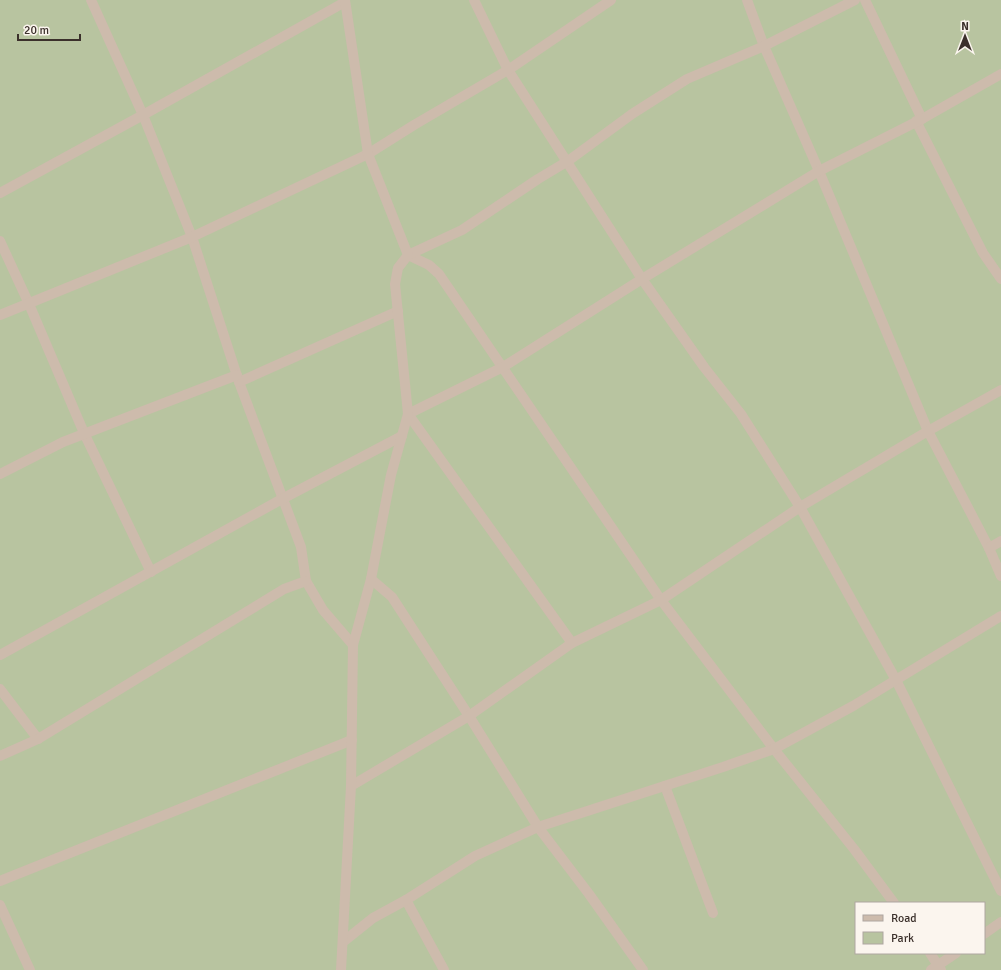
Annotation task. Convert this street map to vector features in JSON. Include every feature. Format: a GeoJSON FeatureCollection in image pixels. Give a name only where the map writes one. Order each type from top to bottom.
{"type":"FeatureCollection","features":[{"type":"Feature","properties":{"kind":"street"},"geometry":{"type":"LineString","coordinates":[[91,0],[143,115],[192,237],[238,378],[301,547],[306,581],[323,610],[353,645]]}},
{"type":"Feature","properties":{"kind":"street"},"geometry":{"type":"LineString","coordinates":[[474,0],[508,70],[568,161],[642,279],[704,367],[741,414],[800,507],[896,680],[1001,891]]}},
{"type":"Feature","properties":{"kind":"street"},"geometry":{"type":"LineString","coordinates":[[0,315],[192,237],[368,154],[414,125],[508,70],[611,0]]}},
{"type":"Feature","properties":{"kind":"street"},"geometry":{"type":"LineString","coordinates":[[747,0],[764,46],[819,171],[928,431],[989,548],[1001,576]]}},
{"type":"Feature","properties":{"kind":"street"},"geometry":{"type":"LineString","coordinates":[[341,970],[351,786],[353,645],[371,579],[391,475],[408,414],[395,284],[398,268],[408,255],[462,230],[538,179],[568,161],[632,114],[687,79],[764,46],[855,0]]}},
{"type":"Feature","properties":{"kind":"street"},"geometry":{"type":"LineString","coordinates":[[865,0],[919,120],[984,253],[1001,279]]}},
{"type":"Feature","properties":{"kind":"street"},"geometry":{"type":"LineString","coordinates":[[0,193],[143,115],[345,1],[368,154],[408,255],[429,265],[439,274],[661,600],[774,749],[854,849],[893,902]]}},
{"type":"Feature","properties":{"kind":"street"},"geometry":{"type":"LineString","coordinates":[[408,414],[503,367],[642,279],[819,171],[919,120],[1001,74]]}},
{"type":"Feature","properties":{"kind":"street"},"geometry":{"type":"LineString","coordinates":[[0,241],[29,304],[84,433],[151,572]]}},
{"type":"Feature","properties":{"kind":"street"},"geometry":{"type":"LineString","coordinates":[[0,474],[84,433],[238,378],[398,311]]}},
{"type":"Feature","properties":{"kind":"street"},"geometry":{"type":"LineString","coordinates":[[351,786],[469,716],[572,643],[661,600],[800,507],[928,431],[1001,390]]}},
{"type":"Feature","properties":{"kind":"street"},"geometry":{"type":"LineString","coordinates":[[408,414],[572,643]]}},
{"type":"Feature","properties":{"kind":"street"},"geometry":{"type":"LineString","coordinates":[[0,655],[282,499],[402,436]]}},
{"type":"Feature","properties":{"kind":"street"},"geometry":{"type":"LineString","coordinates":[[989,548],[1001,541]]}},
{"type":"Feature","properties":{"kind":"street"},"geometry":{"type":"LineString","coordinates":[[371,579],[392,597],[469,716],[538,827],[589,894],[643,970]]}},
{"type":"Feature","properties":{"kind":"street"},"geometry":{"type":"LineString","coordinates":[[0,756],[38,739],[284,589],[306,581]]}},
{"type":"Feature","properties":{"kind":"street"},"geometry":{"type":"LineString","coordinates":[[343,942],[373,918],[406,900],[475,856],[538,827],[774,749],[896,680],[1001,616]]}},
{"type":"Feature","properties":{"kind":"street"},"geometry":{"type":"LineString","coordinates":[[0,689],[38,739]]}},
{"type":"Feature","properties":{"kind":"street"},"geometry":{"type":"LineString","coordinates":[[0,881],[352,740]]}},
{"type":"Feature","properties":{"kind":"street"},"geometry":{"type":"LineString","coordinates":[[665,786],[713,913]]}},
{"type":"Feature","properties":{"kind":"street"},"geometry":{"type":"LineString","coordinates":[[406,900],[444,970]]}},
{"type":"Feature","properties":{"kind":"street"},"geometry":{"type":"LineString","coordinates":[[0,905],[30,970]]}},
{"type":"Feature","properties":{"kind":"street"},"geometry":{"type":"LineString","coordinates":[[985,933],[1001,922]]}},
{"type":"Feature","properties":{"kind":"street"},"geometry":{"type":"LineString","coordinates":[[930,954],[937,968],[955,954]]}},
{"type":"Feature","properties":{"kind":"green space"},"geometry":{"type":"Polygon","coordinates":[[[0,0],[1001,0],[1001,970],[0,970],[0,0]]]}}]}
